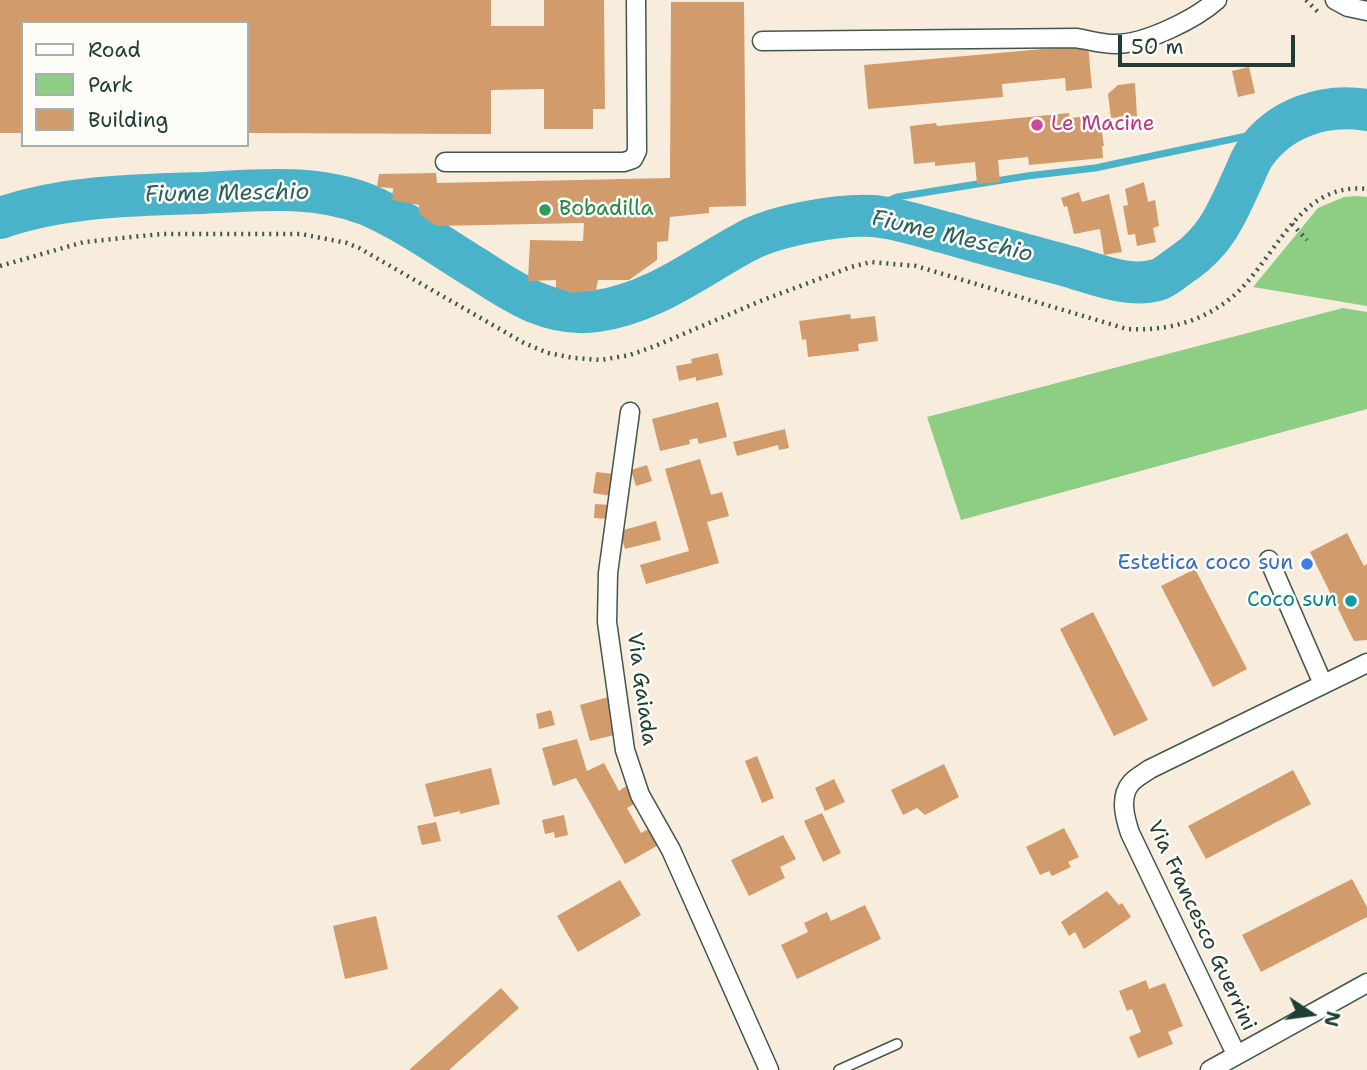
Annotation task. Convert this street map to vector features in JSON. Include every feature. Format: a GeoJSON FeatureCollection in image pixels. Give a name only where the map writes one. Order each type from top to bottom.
{"type":"FeatureCollection","features":[{"type":"Feature","properties":{"kind":"street"},"geometry":{"type":"LineString","coordinates":[[445,162],[624,162],[633,159],[637,151],[636,0]]}},
{"type":"Feature","properties":{"kind":"street"},"geometry":{"type":"LineString","coordinates":[[762,41],[1076,38],[1104,43],[1125,43],[1176,25],[1217,0]]}},
{"type":"Feature","properties":{"kind":"street"},"geometry":{"type":"LineString","coordinates":[[1335,0],[1367,11]]}},
{"type":"Feature","properties":{"kind":"street","name":"Via Gaiada"},"geometry":{"type":"LineString","coordinates":[[630,412],[608,573],[607,622],[625,750],[640,795],[671,850],[769,1070]]}},
{"type":"Feature","properties":{"kind":"street"},"geometry":{"type":"LineString","coordinates":[[1269,561],[1323,684]]}},
{"type":"Feature","properties":{"kind":"street","name":"Via Francesco Guerrini"},"geometry":{"type":"LineString","coordinates":[[1236,1054],[1130,833],[1124,817],[1125,799],[1130,784],[1150,769],[1367,663]]}},
{"type":"Feature","properties":{"kind":"street"},"geometry":{"type":"LineString","coordinates":[[1210,1070],[1367,983]]}},
{"type":"Feature","properties":{"kind":"lane"},"geometry":{"type":"LineString","coordinates":[[839,1070],[897,1044]]}},
{"type":"Feature","properties":{"kind":"path"},"geometry":{"type":"LineString","coordinates":[[0,265],[84,242],[122,238],[162,234],[301,234],[338,240],[359,248],[524,343],[561,356],[601,360],[630,355],[655,346],[763,300],[851,267],[872,262],[916,266],[1127,329],[1151,331],[1175,327],[1225,304],[1254,276],[1292,224],[1309,206],[1329,194],[1367,189]]}},
{"type":"Feature","properties":{"kind":"path"},"geometry":{"type":"LineString","coordinates":[[1292,224],[1307,240]]}},
{"type":"Feature","properties":{"kind":"green space"},"geometry":{"type":"Polygon","coordinates":[[[1344,197],[1367,197],[1367,306],[1253,287],[1318,208],[1344,197]]]}},
{"type":"Feature","properties":{"kind":"green space"},"geometry":{"type":"Polygon","coordinates":[[[1343,308],[1367,312],[1367,409],[961,520],[927,417],[1343,308]]]}},
{"type":"Feature","properties":{"kind":"building"},"geometry":{"type":"Polygon","coordinates":[[[0,0],[491,0],[491,26],[544,26],[544,0],[604,0],[605,109],[593,109],[593,129],[544,129],[544,89],[491,90],[491,134],[248,133],[248,21],[21,21],[21,133],[0,133],[0,0]]]}},
{"type":"Feature","properties":{"kind":"building"},"geometry":{"type":"Polygon","coordinates":[[[671,2],[744,2],[746,206],[709,207],[709,213],[670,217],[668,241],[657,242],[657,260],[629,280],[598,280],[596,290],[573,293],[556,288],[556,280],[528,281],[530,240],[583,241],[584,223],[436,226],[419,214],[419,205],[392,200],[393,188],[377,187],[379,174],[436,173],[437,183],[670,178],[671,2]]]}},
{"type":"Feature","properties":{"kind":"building"},"geometry":{"type":"Polygon","coordinates":[[[1088,45],[1092,88],[1066,91],[1065,78],[1002,84],[1003,97],[868,109],[864,65],[1088,45]]]}},
{"type":"Feature","properties":{"kind":"building"},"geometry":{"type":"Polygon","coordinates":[[[1249,67],[1255,93],[1238,97],[1232,71],[1249,67]]]}},
{"type":"Feature","properties":{"kind":"building"},"geometry":{"type":"Polygon","coordinates":[[[1135,83],[1137,116],[1111,118],[1108,94],[1118,85],[1135,83]]]}},
{"type":"Feature","properties":{"kind":"building"},"geometry":{"type":"Polygon","coordinates":[[[1069,113],[1069,118],[1099,115],[1104,146],[1103,158],[1029,165],[1028,157],[998,160],[1000,182],[977,184],[975,162],[935,166],[935,162],[914,164],[910,126],[936,123],[937,126],[1069,113]]]}},
{"type":"Feature","properties":{"kind":"building"},"geometry":{"type":"Polygon","coordinates":[[[1144,182],[1148,202],[1155,200],[1159,226],[1153,228],[1156,242],[1137,246],[1135,234],[1128,235],[1123,206],[1128,205],[1125,189],[1144,182]]]}},
{"type":"Feature","properties":{"kind":"building"},"geometry":{"type":"Polygon","coordinates":[[[1079,192],[1082,202],[1109,194],[1122,252],[1104,255],[1100,229],[1074,234],[1067,206],[1064,207],[1061,198],[1079,192]]]}},
{"type":"Feature","properties":{"kind":"building"},"geometry":{"type":"Polygon","coordinates":[[[850,314],[851,319],[875,316],[878,341],[858,344],[859,351],[808,357],[806,339],[802,340],[799,321],[850,314]]]}},
{"type":"Feature","properties":{"kind":"building"},"geometry":{"type":"Polygon","coordinates":[[[718,353],[723,375],[696,381],[696,377],[679,381],[676,366],[692,363],[691,359],[718,353]]]}},
{"type":"Feature","properties":{"kind":"building"},"geometry":{"type":"Polygon","coordinates":[[[718,402],[727,437],[699,444],[697,438],[689,440],[690,444],[660,451],[652,419],[718,402]]]}},
{"type":"Feature","properties":{"kind":"building"},"geometry":{"type":"Polygon","coordinates":[[[785,429],[789,448],[779,450],[778,445],[737,456],[733,442],[785,429]]]}},
{"type":"Feature","properties":{"kind":"building"},"geometry":{"type":"Polygon","coordinates":[[[700,459],[711,495],[722,492],[729,516],[707,522],[719,563],[646,584],[640,565],[689,551],[665,469],[700,459]]]}},
{"type":"Feature","properties":{"kind":"building"},"geometry":{"type":"Polygon","coordinates":[[[647,465],[652,481],[636,486],[631,470],[647,465]]]}},
{"type":"Feature","properties":{"kind":"building"},"geometry":{"type":"Polygon","coordinates":[[[596,472],[614,474],[611,496],[593,493],[596,472]]]}},
{"type":"Feature","properties":{"kind":"building"},"geometry":{"type":"Polygon","coordinates":[[[595,504],[610,505],[609,519],[594,518],[595,504]]]}},
{"type":"Feature","properties":{"kind":"building"},"geometry":{"type":"Polygon","coordinates":[[[656,521],[661,540],[625,549],[620,531],[656,521]]]}},
{"type":"Feature","properties":{"kind":"building","name":"Coco sun"},"geometry":{"type":"Polygon","coordinates":[[[1347,533],[1364,566],[1367,564],[1367,640],[1354,641],[1310,552],[1347,533]]]}},
{"type":"Feature","properties":{"kind":"building"},"geometry":{"type":"Polygon","coordinates":[[[1195,569],[1247,669],[1213,687],[1161,586],[1195,569]]]}},
{"type":"Feature","properties":{"kind":"building"},"geometry":{"type":"Polygon","coordinates":[[[1093,612],[1148,720],[1114,736],[1060,629],[1093,612]]]}},
{"type":"Feature","properties":{"kind":"building"},"geometry":{"type":"Polygon","coordinates":[[[608,697],[618,734],[590,741],[580,705],[608,697]]]}},
{"type":"Feature","properties":{"kind":"building"},"geometry":{"type":"Polygon","coordinates":[[[551,710],[555,725],[539,729],[536,714],[551,710]]]}},
{"type":"Feature","properties":{"kind":"building"},"geometry":{"type":"Polygon","coordinates":[[[577,739],[587,771],[604,763],[619,791],[626,786],[636,803],[627,808],[641,833],[652,827],[662,843],[625,864],[576,778],[553,786],[542,748],[577,739]]]}},
{"type":"Feature","properties":{"kind":"building"},"geometry":{"type":"Polygon","coordinates":[[[757,756],[774,798],[762,803],[745,761],[757,756]]]}},
{"type":"Feature","properties":{"kind":"building"},"geometry":{"type":"Polygon","coordinates":[[[944,764],[959,797],[925,815],[917,808],[903,815],[891,790],[944,764]]]}},
{"type":"Feature","properties":{"kind":"building"},"geometry":{"type":"Polygon","coordinates":[[[491,768],[500,804],[434,817],[425,784],[491,768]]]}},
{"type":"Feature","properties":{"kind":"building"},"geometry":{"type":"Polygon","coordinates":[[[1293,770],[1311,804],[1206,859],[1188,826],[1293,770]]]}},
{"type":"Feature","properties":{"kind":"building"},"geometry":{"type":"Polygon","coordinates":[[[834,779],[845,802],[825,811],[815,788],[834,779]]]}},
{"type":"Feature","properties":{"kind":"building"},"geometry":{"type":"Polygon","coordinates":[[[822,813],[841,853],[823,862],[804,821],[822,813]]]}},
{"type":"Feature","properties":{"kind":"building"},"geometry":{"type":"Polygon","coordinates":[[[564,815],[568,835],[555,838],[554,832],[545,834],[542,820],[564,815]]]}},
{"type":"Feature","properties":{"kind":"building"},"geometry":{"type":"Polygon","coordinates":[[[436,822],[441,841],[422,845],[417,826],[436,822]]]}},
{"type":"Feature","properties":{"kind":"building"},"geometry":{"type":"Polygon","coordinates":[[[1064,828],[1079,857],[1068,862],[1071,867],[1052,876],[1049,871],[1040,875],[1026,847],[1064,828]]]}},
{"type":"Feature","properties":{"kind":"building"},"geometry":{"type":"Polygon","coordinates":[[[783,835],[796,859],[780,867],[785,878],[749,896],[731,860],[783,835]]]}},
{"type":"Feature","properties":{"kind":"building"},"geometry":{"type":"Polygon","coordinates":[[[1352,879],[1367,907],[1367,917],[1261,972],[1242,935],[1352,879]]]}},
{"type":"Feature","properties":{"kind":"building"},"geometry":{"type":"Polygon","coordinates":[[[620,880],[641,915],[578,952],[557,916],[620,880]]]}},
{"type":"Feature","properties":{"kind":"building"},"geometry":{"type":"Polygon","coordinates":[[[1107,891],[1119,905],[1122,903],[1131,917],[1084,949],[1075,932],[1069,936],[1061,922],[1107,891]]]}},
{"type":"Feature","properties":{"kind":"building"},"geometry":{"type":"Polygon","coordinates":[[[865,905],[881,939],[797,979],[781,945],[808,932],[804,923],[827,912],[831,921],[865,905]]]}},
{"type":"Feature","properties":{"kind":"building"},"geometry":{"type":"Polygon","coordinates":[[[376,916],[388,969],[345,979],[333,926],[376,916]]]}},
{"type":"Feature","properties":{"kind":"building"},"geometry":{"type":"Polygon","coordinates":[[[1146,980],[1149,989],[1165,983],[1183,1026],[1168,1032],[1173,1044],[1138,1058],[1129,1037],[1141,1032],[1132,1009],[1127,1011],[1119,991],[1146,980]]]}},
{"type":"Feature","properties":{"kind":"building"},"geometry":{"type":"Polygon","coordinates":[[[501,988],[519,1008],[449,1070],[409,1070],[501,988]]]}},
{"type":"Feature","properties":{"kind":"waterway"},"geometry":{"type":"LineString","coordinates":[[1348,107],[1367,97]]}},
{"type":"Feature","properties":{"kind":"waterway","name":"Fiume Meschio"},"geometry":{"type":"LineString","coordinates":[[0,218],[49,205],[125,196],[265,190],[328,194],[348,198],[382,212],[520,295],[549,307],[580,312],[618,307],[657,292],[760,235],[809,222],[859,216],[901,221],[1116,280],[1150,282],[1167,275],[1206,244],[1227,212],[1254,155],[1276,131],[1319,111],[1351,108],[1367,110]]}},
{"type":"Feature","properties":{"kind":"waterway"},"geometry":{"type":"LineString","coordinates":[[855,215],[897,197],[1095,168],[1280,129]]}},
{"type":"Feature","properties":{"kind":"place","name":"Le Macine"},"geometry":{"type":"Point","coordinates":[1037,125]}},
{"type":"Feature","properties":{"kind":"place","name":"Bobadilla"},"geometry":{"type":"Point","coordinates":[545,210]}},
{"type":"Feature","properties":{"kind":"place","name":"Estetica coco sun"},"geometry":{"type":"Point","coordinates":[1307,564]}},
{"type":"Feature","properties":{"kind":"place","name":"Coco sun"},"geometry":{"type":"Point","coordinates":[1351,601]}}]}
